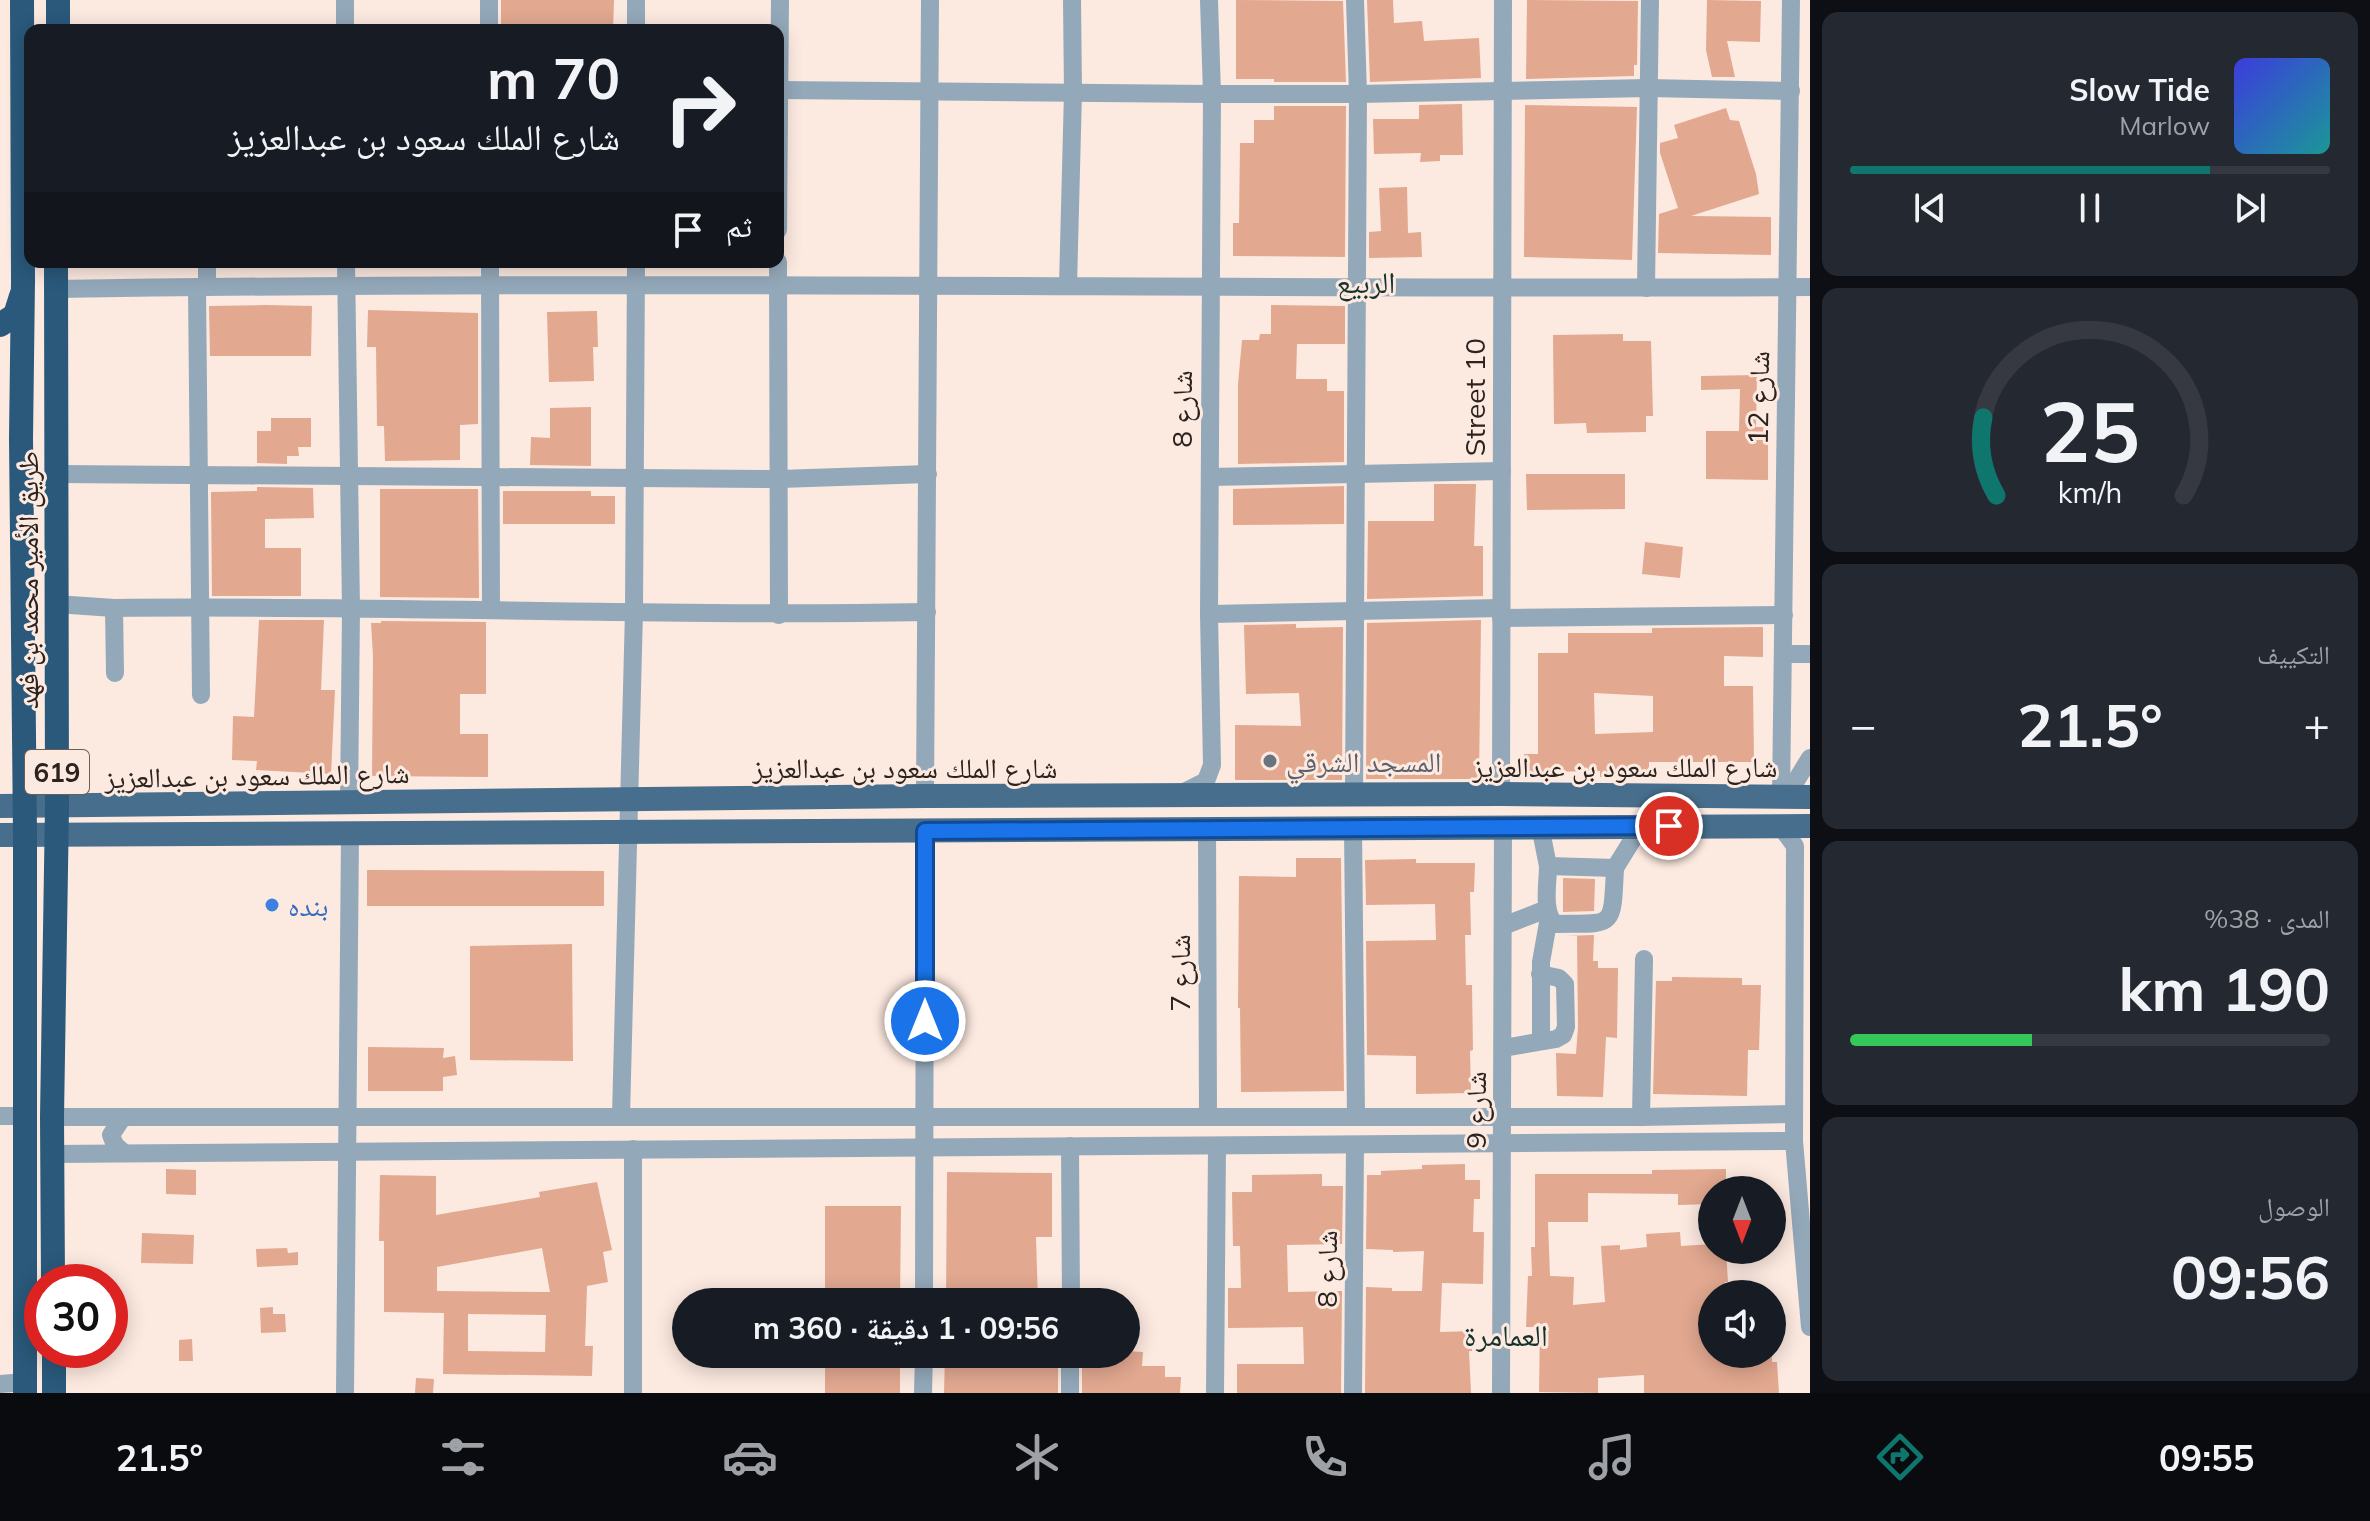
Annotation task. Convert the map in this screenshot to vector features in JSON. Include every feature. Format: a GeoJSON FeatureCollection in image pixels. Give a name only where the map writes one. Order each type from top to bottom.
{"type":"FeatureCollection","features":[{"type":"Feature","properties":{"kind":"highway","name":"طريق الأمير محمد بن فهد"},"geometry":{"type":"LineString","coordinates":[[22,0],[25,1387]]}},
{"type":"Feature","properties":{"kind":"highway"},"geometry":{"type":"LineString","coordinates":[[58,0],[58,24]]}},
{"type":"Feature","properties":{"kind":"highway","name":"طريق الأمير محمد بن فهد"},"geometry":{"type":"LineString","coordinates":[[53,1264],[57,835],[56,268]]}},
{"type":"Feature","properties":{"kind":"highway"},"geometry":{"type":"LineString","coordinates":[[0,325],[15,315],[23,281]]}},
{"type":"Feature","properties":{"kind":"highway"},"geometry":{"type":"LineString","coordinates":[[0,394],[13,413],[21,438]]}},
{"type":"Feature","properties":{"kind":"highway"},"geometry":{"type":"LineString","coordinates":[[54,1368],[54,1393]]}},
{"type":"Feature","properties":{"kind":"main road","name":"شارع الملك سعود بن عبدالعزيز"},"geometry":{"type":"LineString","coordinates":[[0,806],[925,796],[1501,794],[1792,797]]}},
{"type":"Feature","properties":{"kind":"main road","name":"شارع الملك سعود بن عبدالعزيز"},"geometry":{"type":"LineString","coordinates":[[0,835],[1810,826]]}},
{"type":"Feature","properties":{"kind":"street"},"geometry":{"type":"LineString","coordinates":[[345,0],[345,24]]}},
{"type":"Feature","properties":{"kind":"street"},"geometry":{"type":"LineString","coordinates":[[489,0],[489,24]]}},
{"type":"Feature","properties":{"kind":"street"},"geometry":{"type":"LineString","coordinates":[[636,0],[636,24]]}},
{"type":"Feature","properties":{"kind":"street"},"geometry":{"type":"LineString","coordinates":[[779,24],[780,0]]}},
{"type":"Feature","properties":{"kind":"street"},"geometry":{"type":"LineString","coordinates":[[925,796],[930,0]]}},
{"type":"Feature","properties":{"kind":"street"},"geometry":{"type":"LineString","coordinates":[[1068,286],[1072,0]]}},
{"type":"Feature","properties":{"kind":"street","name":"شارع 8"},"geometry":{"type":"LineString","coordinates":[[1173,797],[1206,781],[1212,765],[1209,286],[1212,94],[1209,0]]}},
{"type":"Feature","properties":{"kind":"street"},"geometry":{"type":"LineString","coordinates":[[1354,796],[1358,94],[1355,0]]}},
{"type":"Feature","properties":{"kind":"street","name":"Street 10"},"geometry":{"type":"LineString","coordinates":[[1501,794],[1503,0]]}},
{"type":"Feature","properties":{"kind":"street"},"geometry":{"type":"LineString","coordinates":[[1646,288],[1650,0]]}},
{"type":"Feature","properties":{"kind":"street","name":"شارع 12"},"geometry":{"type":"LineString","coordinates":[[1791,0],[1783,654],[1792,797]]}},
{"type":"Feature","properties":{"kind":"street"},"geometry":{"type":"LineString","coordinates":[[784,90],[1212,94],[1648,88],[1791,91]]}},
{"type":"Feature","properties":{"kind":"street"},"geometry":{"type":"LineString","coordinates":[[201,695],[199,475],[202,287],[206,268]]}},
{"type":"Feature","properties":{"kind":"street"},"geometry":{"type":"LineString","coordinates":[[346,268],[351,609],[349,804]]}},
{"type":"Feature","properties":{"kind":"street"},"geometry":{"type":"LineString","coordinates":[[490,268],[491,610]]}},
{"type":"Feature","properties":{"kind":"street"},"geometry":{"type":"LineString","coordinates":[[621,1116],[634,611],[636,268]]}},
{"type":"Feature","properties":{"kind":"street"},"geometry":{"type":"LineString","coordinates":[[778,268],[779,615]]}},
{"type":"Feature","properties":{"kind":"street"},"geometry":{"type":"LineString","coordinates":[[55,289],[346,284],[1502,289],[1810,287]]}},
{"type":"Feature","properties":{"kind":"street"},"geometry":{"type":"LineString","coordinates":[[1210,477],[1502,471]]}},
{"type":"Feature","properties":{"kind":"street"},"geometry":{"type":"LineString","coordinates":[[57,474],[780,479],[928,474]]}},
{"type":"Feature","properties":{"kind":"street"},"geometry":{"type":"LineString","coordinates":[[56,604],[114,608],[634,611],[779,615],[927,612]]}},
{"type":"Feature","properties":{"kind":"street"},"geometry":{"type":"LineString","coordinates":[[114,608],[115,673]]}},
{"type":"Feature","properties":{"kind":"street"},"geometry":{"type":"LineString","coordinates":[[1209,614],[1355,611],[1784,615]]}},
{"type":"Feature","properties":{"kind":"street"},"geometry":{"type":"LineString","coordinates":[[1783,654],[1810,654]]}},
{"type":"Feature","properties":{"kind":"street"},"geometry":{"type":"LineString","coordinates":[[1792,797],[1810,758]]}},
{"type":"Feature","properties":{"kind":"street","name":"شارع 9"},"geometry":{"type":"LineString","coordinates":[[1501,1393],[1503,826]]}},
{"type":"Feature","properties":{"kind":"street"},"geometry":{"type":"LineString","coordinates":[[1540,826],[1548,866],[1548,913],[1540,974],[1541,1040]]}},
{"type":"Feature","properties":{"kind":"street"},"geometry":{"type":"LineString","coordinates":[[1548,913],[1555,924],[1602,923],[1608,918],[1613,911],[1615,868],[1641,826]]}},
{"type":"Feature","properties":{"kind":"street"},"geometry":{"type":"LineString","coordinates":[[1781,827],[1795,846],[1803,1054],[1794,1114],[1794,1141],[1805,1213],[1810,1327]]}},
{"type":"Feature","properties":{"kind":"street"},"geometry":{"type":"LineString","coordinates":[[1353,828],[1356,1116]]}},
{"type":"Feature","properties":{"kind":"street","name":"شارع 7"},"geometry":{"type":"LineString","coordinates":[[1207,830],[1208,1116]]}},
{"type":"Feature","properties":{"kind":"street"},"geometry":{"type":"LineString","coordinates":[[924,1288],[925,831]]}},
{"type":"Feature","properties":{"kind":"street"},"geometry":{"type":"LineString","coordinates":[[345,1393],[350,835]]}},
{"type":"Feature","properties":{"kind":"street"},"geometry":{"type":"LineString","coordinates":[[1548,866],[1615,868]]}},
{"type":"Feature","properties":{"kind":"street"},"geometry":{"type":"LineString","coordinates":[[1503,926],[1548,913]]}},
{"type":"Feature","properties":{"kind":"street"},"geometry":{"type":"LineString","coordinates":[[1641,1117],[1644,959]]}},
{"type":"Feature","properties":{"kind":"street"},"geometry":{"type":"LineString","coordinates":[[1503,1048],[1556,1039],[1563,1035],[1565,984],[1559,978],[1540,974]]}},
{"type":"Feature","properties":{"kind":"street"},"geometry":{"type":"LineString","coordinates":[[52,1117],[1641,1117],[1794,1114]]}},
{"type":"Feature","properties":{"kind":"street"},"geometry":{"type":"LineString","coordinates":[[0,1116],[25,1116]]}},
{"type":"Feature","properties":{"kind":"street"},"geometry":{"type":"LineString","coordinates":[[123,1117],[111,1135],[115,1145],[124,1153]]}},
{"type":"Feature","properties":{"kind":"street"},"geometry":{"type":"LineString","coordinates":[[52,1154],[1794,1141]]}},
{"type":"Feature","properties":{"kind":"street","name":"شارع 8"},"geometry":{"type":"LineString","coordinates":[[1353,1393],[1355,1145]]}},
{"type":"Feature","properties":{"kind":"street"},"geometry":{"type":"LineString","coordinates":[[1070,1146],[1071,1288]]}},
{"type":"Feature","properties":{"kind":"street"},"geometry":{"type":"LineString","coordinates":[[1215,1393],[1217,1146]]}},
{"type":"Feature","properties":{"kind":"street"},"geometry":{"type":"LineString","coordinates":[[633,1149],[633,1393]]}},
{"type":"Feature","properties":{"kind":"street"},"geometry":{"type":"LineString","coordinates":[[923,1393],[924,1368]]}},
{"type":"Feature","properties":{"kind":"street"},"geometry":{"type":"LineString","coordinates":[[1070,1368],[1070,1393]]}},
{"type":"Feature","properties":{"kind":"street"},"geometry":{"type":"LineString","coordinates":[[0,1384],[25,1387]]}},
{"type":"Feature","properties":{"kind":"building"},"geometry":{"type":"Polygon","coordinates":[[[501,0],[614,0],[613,24],[501,24],[501,0]]]}},
{"type":"Feature","properties":{"kind":"building"},"geometry":{"type":"Polygon","coordinates":[[[1236,0],[1343,1],[1346,82],[1236,79],[1236,0]]]}},
{"type":"Feature","properties":{"kind":"building"},"geometry":{"type":"Polygon","coordinates":[[[1367,0],[1393,0],[1394,23],[1422,21],[1424,41],[1479,38],[1481,78],[1370,82],[1367,0]]]}},
{"type":"Feature","properties":{"kind":"building"},"geometry":{"type":"Polygon","coordinates":[[[1527,0],[1638,1],[1637,65],[1634,65],[1634,76],[1526,79],[1527,0]]]}},
{"type":"Feature","properties":{"kind":"building"},"geometry":{"type":"Polygon","coordinates":[[[1707,0],[1761,1],[1760,42],[1727,41],[1735,77],[1712,77],[1706,50],[1707,0]]]}},
{"type":"Feature","properties":{"kind":"building"},"geometry":{"type":"Polygon","coordinates":[[[1462,104],[1463,155],[1440,155],[1440,161],[1420,162],[1421,153],[1374,154],[1373,119],[1419,119],[1419,105],[1462,104]]]}},
{"type":"Feature","properties":{"kind":"building"},"geometry":{"type":"Polygon","coordinates":[[[1525,105],[1637,107],[1632,260],[1524,257],[1525,105]]]}},
{"type":"Feature","properties":{"kind":"building"},"geometry":{"type":"Polygon","coordinates":[[[1274,106],[1346,106],[1345,257],[1233,256],[1233,223],[1239,223],[1240,143],[1254,143],[1254,120],[1274,120],[1274,106]]]}},
{"type":"Feature","properties":{"kind":"building"},"geometry":{"type":"Polygon","coordinates":[[[1726,108],[1730,120],[1739,121],[1759,194],[1691,216],[1771,217],[1771,255],[1658,253],[1659,214],[1678,208],[1660,153],[1660,143],[1678,138],[1674,125],[1726,108]]]}},
{"type":"Feature","properties":{"kind":"building"},"geometry":{"type":"Polygon","coordinates":[[[1407,187],[1408,233],[1421,232],[1422,257],[1369,258],[1369,232],[1381,231],[1379,188],[1407,187]]]}},
{"type":"Feature","properties":{"kind":"building"},"geometry":{"type":"Polygon","coordinates":[[[1271,305],[1345,306],[1345,344],[1297,344],[1296,379],[1327,379],[1327,391],[1344,391],[1344,462],[1238,464],[1238,384],[1242,340],[1259,340],[1260,334],[1271,334],[1271,305]]]}},
{"type":"Feature","properties":{"kind":"building"},"geometry":{"type":"Polygon","coordinates":[[[209,306],[312,306],[311,356],[210,356],[209,306]]]}},
{"type":"Feature","properties":{"kind":"building"},"geometry":{"type":"Polygon","coordinates":[[[368,310],[478,313],[478,424],[460,425],[460,460],[385,461],[384,426],[377,426],[376,347],[367,347],[368,310]]]}},
{"type":"Feature","properties":{"kind":"building"},"geometry":{"type":"Polygon","coordinates":[[[597,311],[598,347],[593,347],[594,381],[549,382],[547,312],[597,311]]]}},
{"type":"Feature","properties":{"kind":"building"},"geometry":{"type":"Polygon","coordinates":[[[1623,334],[1623,341],[1651,341],[1653,416],[1646,416],[1646,432],[1587,433],[1586,423],[1554,424],[1553,335],[1623,334]]]}},
{"type":"Feature","properties":{"kind":"building"},"geometry":{"type":"Polygon","coordinates":[[[1757,375],[1756,427],[1768,427],[1768,480],[1706,479],[1706,431],[1739,431],[1740,389],[1701,390],[1701,376],[1757,375]]]}},
{"type":"Feature","properties":{"kind":"building"},"geometry":{"type":"Polygon","coordinates":[[[591,407],[591,466],[530,465],[531,437],[550,438],[550,408],[591,407]]]}},
{"type":"Feature","properties":{"kind":"building"},"geometry":{"type":"Polygon","coordinates":[[[271,418],[311,418],[311,447],[298,447],[299,456],[287,456],[287,464],[257,463],[257,431],[271,431],[271,418]]]}},
{"type":"Feature","properties":{"kind":"building"},"geometry":{"type":"Polygon","coordinates":[[[1526,474],[1625,474],[1625,509],[1527,510],[1526,474]]]}},
{"type":"Feature","properties":{"kind":"building"},"geometry":{"type":"Polygon","coordinates":[[[1434,484],[1476,484],[1474,546],[1483,546],[1483,596],[1367,599],[1368,521],[1434,521],[1434,484]]]}},
{"type":"Feature","properties":{"kind":"building"},"geometry":{"type":"Polygon","coordinates":[[[1344,486],[1344,524],[1233,525],[1233,489],[1344,486]]]}},
{"type":"Feature","properties":{"kind":"building"},"geometry":{"type":"Polygon","coordinates":[[[257,487],[313,488],[314,518],[265,519],[265,548],[301,548],[301,596],[212,596],[211,492],[257,491],[257,487]]]}},
{"type":"Feature","properties":{"kind":"building"},"geometry":{"type":"Polygon","coordinates":[[[380,489],[478,489],[479,598],[380,597],[380,489]]]}},
{"type":"Feature","properties":{"kind":"building"},"geometry":{"type":"Polygon","coordinates":[[[503,491],[591,491],[591,496],[615,496],[615,524],[503,524],[503,491]]]}},
{"type":"Feature","properties":{"kind":"building"},"geometry":{"type":"Polygon","coordinates":[[[1645,542],[1683,547],[1680,578],[1642,574],[1645,542]]]}},
{"type":"Feature","properties":{"kind":"building"},"geometry":{"type":"Polygon","coordinates":[[[259,620],[324,620],[321,690],[335,690],[331,774],[256,770],[257,761],[232,760],[233,716],[254,717],[259,620]]]}},
{"type":"Feature","properties":{"kind":"building"},"geometry":{"type":"Polygon","coordinates":[[[1481,620],[1479,779],[1366,779],[1367,623],[1481,620]]]}},
{"type":"Feature","properties":{"kind":"building"},"geometry":{"type":"Polygon","coordinates":[[[486,622],[486,694],[460,694],[460,734],[488,734],[488,777],[372,776],[371,623],[486,622]]]}},
{"type":"Feature","properties":{"kind":"building"},"geometry":{"type":"Polygon","coordinates":[[[1296,624],[1296,628],[1343,627],[1342,780],[1235,780],[1235,725],[1301,726],[1299,693],[1246,694],[1244,625],[1296,624]]]}},
{"type":"Feature","properties":{"kind":"building"},"geometry":{"type":"Polygon","coordinates":[[[1763,627],[1763,657],[1724,656],[1724,686],[1753,686],[1754,762],[1649,762],[1649,776],[1600,777],[1600,771],[1545,772],[1546,779],[1525,779],[1524,754],[1538,754],[1538,653],[1568,653],[1568,633],[1652,633],[1652,628],[1763,627]],[[1594,693],[1595,734],[1653,732],[1653,696],[1594,693]]]}},
{"type":"Feature","properties":{"kind":"building"},"geometry":{"type":"Polygon","coordinates":[[[1296,858],[1341,858],[1344,1091],[1241,1092],[1239,876],[1296,877],[1296,858]]]}},
{"type":"Feature","properties":{"kind":"building"},"geometry":{"type":"Polygon","coordinates":[[[1416,859],[1416,863],[1475,863],[1474,892],[1470,892],[1471,935],[1465,935],[1466,985],[1472,985],[1471,1093],[1416,1094],[1416,1056],[1367,1055],[1366,941],[1436,940],[1435,904],[1366,905],[1365,860],[1416,859]]]}},
{"type":"Feature","properties":{"kind":"building"},"geometry":{"type":"Polygon","coordinates":[[[367,870],[604,871],[604,906],[367,906],[367,870]]]}},
{"type":"Feature","properties":{"kind":"building"},"geometry":{"type":"Polygon","coordinates":[[[1563,878],[1595,879],[1594,911],[1563,912],[1563,878]]]}},
{"type":"Feature","properties":{"kind":"building"},"geometry":{"type":"Polygon","coordinates":[[[1594,935],[1593,961],[1598,961],[1598,968],[1618,968],[1617,1038],[1606,1037],[1603,1097],[1557,1096],[1556,1053],[1576,1054],[1578,1027],[1577,936],[1565,936],[1594,935]]]}},
{"type":"Feature","properties":{"kind":"building"},"geometry":{"type":"Polygon","coordinates":[[[572,944],[573,1061],[470,1060],[470,946],[572,944]]]}},
{"type":"Feature","properties":{"kind":"building"},"geometry":{"type":"Polygon","coordinates":[[[1672,977],[1742,978],[1742,985],[1761,985],[1759,1050],[1748,1050],[1747,1096],[1653,1094],[1656,981],[1672,981],[1672,977]]]}},
{"type":"Feature","properties":{"kind":"building"},"geometry":{"type":"Polygon","coordinates":[[[368,1047],[444,1048],[443,1058],[455,1056],[457,1075],[443,1077],[443,1091],[368,1091],[368,1047]]]}},
{"type":"Feature","properties":{"kind":"building"},"geometry":{"type":"Polygon","coordinates":[[[1465,1164],[1465,1180],[1480,1180],[1480,1199],[1474,1199],[1473,1232],[1484,1232],[1483,1284],[1442,1283],[1440,1332],[1472,1331],[1472,1351],[1469,1351],[1471,1393],[1365,1393],[1366,1287],[1422,1291],[1424,1251],[1366,1249],[1367,1175],[1381,1175],[1381,1171],[1422,1169],[1422,1165],[1465,1164]]]}},
{"type":"Feature","properties":{"kind":"building"},"geometry":{"type":"Polygon","coordinates":[[[166,1169],[196,1170],[196,1195],[166,1194],[166,1169]]]}},
{"type":"Feature","properties":{"kind":"building"},"geometry":{"type":"Polygon","coordinates":[[[1726,1169],[1726,1176],[1698,1176],[1698,1204],[1678,1205],[1678,1194],[1588,1193],[1588,1222],[1548,1222],[1550,1276],[1574,1277],[1573,1305],[1605,1302],[1601,1246],[1620,1245],[1620,1250],[1647,1247],[1646,1234],[1680,1232],[1681,1246],[1698,1245],[1698,1264],[1727,1264],[1728,1280],[1698,1280],[1698,1368],[1777,1368],[1779,1393],[1644,1393],[1644,1375],[1598,1378],[1598,1393],[1539,1392],[1540,1327],[1526,1327],[1528,1276],[1532,1276],[1531,1247],[1535,1247],[1535,1174],[1652,1174],[1652,1170],[1726,1169]]]}},
{"type":"Feature","properties":{"kind":"building"},"geometry":{"type":"Polygon","coordinates":[[[947,1172],[1052,1173],[1052,1237],[1036,1237],[1038,1288],[946,1288],[947,1172]]]}},
{"type":"Feature","properties":{"kind":"building"},"geometry":{"type":"Polygon","coordinates":[[[1322,1174],[1322,1186],[1343,1186],[1342,1244],[1287,1245],[1288,1292],[1342,1291],[1341,1393],[1237,1393],[1237,1364],[1304,1364],[1303,1327],[1228,1328],[1228,1288],[1241,1288],[1240,1246],[1233,1246],[1232,1192],[1252,1192],[1252,1175],[1322,1174]]]}},
{"type":"Feature","properties":{"kind":"building"},"geometry":{"type":"Polygon","coordinates":[[[380,1175],[436,1176],[436,1215],[540,1197],[539,1192],[597,1182],[612,1250],[603,1252],[608,1282],[587,1286],[585,1346],[593,1346],[592,1376],[443,1374],[444,1313],[384,1312],[384,1241],[379,1241],[380,1175]],[[542,1248],[437,1267],[437,1291],[550,1292],[542,1248]],[[468,1314],[468,1351],[545,1352],[546,1315],[468,1314]]]}},
{"type":"Feature","properties":{"kind":"building"},"geometry":{"type":"Polygon","coordinates":[[[825,1206],[901,1206],[900,1288],[825,1288],[825,1206]]]}},
{"type":"Feature","properties":{"kind":"building"},"geometry":{"type":"Polygon","coordinates":[[[142,1233],[194,1235],[193,1264],[141,1263],[142,1233]]]}},
{"type":"Feature","properties":{"kind":"building"},"geometry":{"type":"Polygon","coordinates":[[[287,1248],[288,1253],[298,1252],[298,1265],[257,1267],[256,1249],[287,1248]]]}},
{"type":"Feature","properties":{"kind":"building"},"geometry":{"type":"Polygon","coordinates":[[[273,1307],[273,1314],[285,1314],[286,1332],[261,1333],[260,1308],[273,1307]]]}},
{"type":"Feature","properties":{"kind":"building"},"geometry":{"type":"Polygon","coordinates":[[[192,1339],[193,1361],[179,1361],[179,1340],[192,1339]]]}},
{"type":"Feature","properties":{"kind":"building"},"geometry":{"type":"Polygon","coordinates":[[[1140,1352],[1143,1352],[1142,1366],[1165,1366],[1165,1377],[1181,1377],[1180,1393],[1082,1393],[1082,1368],[1140,1368],[1140,1352]]]}},
{"type":"Feature","properties":{"kind":"building"},"geometry":{"type":"Polygon","coordinates":[[[825,1368],[900,1368],[900,1393],[825,1393],[825,1368]]]}},
{"type":"Feature","properties":{"kind":"building"},"geometry":{"type":"Polygon","coordinates":[[[945,1368],[1058,1368],[1058,1393],[944,1393],[945,1368]]]}},
{"type":"Feature","properties":{"kind":"building"},"geometry":{"type":"Polygon","coordinates":[[[416,1378],[434,1379],[433,1393],[415,1393],[416,1378]]]}},
{"type":"Feature","properties":{"kind":"place","name":"المسجد الشرقي"},"geometry":{"type":"Point","coordinates":[1270,761]}},
{"type":"Feature","properties":{"kind":"place","name":"بنده"},"geometry":{"type":"Point","coordinates":[272,905]}},
{"type":"Feature","properties":{"kind":"district","name":"الربيع"},"geometry":{"type":"Point","coordinates":[1366,282]}},
{"type":"Feature","properties":{"kind":"district","name":"العمامرة"},"geometry":{"type":"Point","coordinates":[1506,1335]}},
{"type":"Feature","properties":{"kind":"route"},"geometry":{"type":"LineString","coordinates":[[925,1021],[925,831],[1669,826]]}}]}
